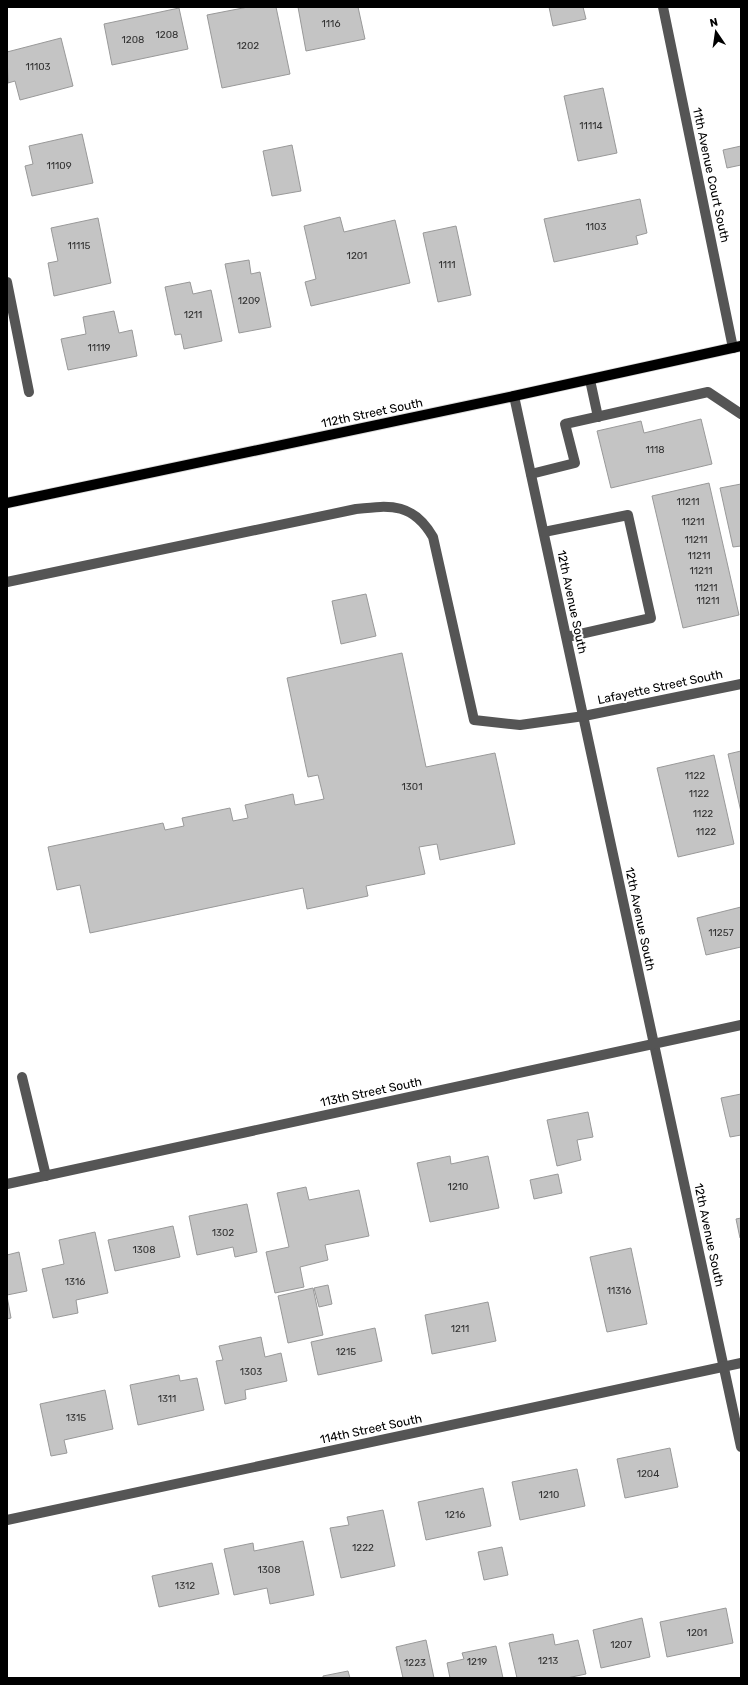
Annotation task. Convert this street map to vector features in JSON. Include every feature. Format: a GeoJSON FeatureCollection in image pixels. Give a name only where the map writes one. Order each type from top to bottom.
{"type":"FeatureCollection","features":[{"type":"Feature","properties":{"kind":"main road","name":"112th Street South"},"geometry":{"type":"LineString","coordinates":[[7,503],[590,380],[737,347]]}},
{"type":"Feature","properties":{"kind":"street","name":"11th Avenue Court South"},"geometry":{"type":"LineString","coordinates":[[663,7],[737,347]]}},
{"type":"Feature","properties":{"kind":"street"},"geometry":{"type":"LineString","coordinates":[[7,282],[29,392]]}},
{"type":"Feature","properties":{"kind":"street"},"geometry":{"type":"LineString","coordinates":[[590,380],[598,417]]}},
{"type":"Feature","properties":{"kind":"street"},"geometry":{"type":"LineString","coordinates":[[531,474],[575,463],[565,424],[708,392],[741,414]]}},
{"type":"Feature","properties":{"kind":"street","name":"12th Avenue South"},"geometry":{"type":"LineString","coordinates":[[514,396],[741,1447]]}},
{"type":"Feature","properties":{"kind":"street","name":"Lafayette Street South"},"geometry":{"type":"LineString","coordinates":[[7,582],[356,509],[391,506],[416,516],[426,525],[434,537],[474,720],[520,725],[584,716],[741,684]]}},
{"type":"Feature","properties":{"kind":"street"},"geometry":{"type":"LineString","coordinates":[[544,532],[628,515],[651,618],[567,638]]}},
{"type":"Feature","properties":{"kind":"street","name":"113th Street South"},"geometry":{"type":"LineString","coordinates":[[7,1184],[741,1025]]}},
{"type":"Feature","properties":{"kind":"street"},"geometry":{"type":"LineString","coordinates":[[22,1077],[46,1176]]}},
{"type":"Feature","properties":{"kind":"street","name":"114th Street South"},"geometry":{"type":"LineString","coordinates":[[7,1520],[741,1364]]}},
{"type":"Feature","properties":{"kind":"building"},"geometry":{"type":"Polygon","coordinates":[[[248,7],[276,7],[290,74],[222,88],[207,15],[248,7]]]}},
{"type":"Feature","properties":{"kind":"building"},"geometry":{"type":"Polygon","coordinates":[[[298,7],[358,7],[365,39],[306,51],[298,7]]]}},
{"type":"Feature","properties":{"kind":"building"},"geometry":{"type":"Polygon","coordinates":[[[549,7],[583,7],[586,19],[553,26],[549,7]]]}},
{"type":"Feature","properties":{"kind":"building"},"geometry":{"type":"Polygon","coordinates":[[[179,8],[188,49],[112,65],[104,24],[179,8]]]}},
{"type":"Feature","properties":{"kind":"building"},"geometry":{"type":"Polygon","coordinates":[[[61,38],[73,86],[20,100],[15,81],[8,83],[7,52],[61,38]]]}},
{"type":"Feature","properties":{"kind":"building"},"geometry":{"type":"Polygon","coordinates":[[[603,88],[617,153],[578,161],[564,96],[603,88]]]}},
{"type":"Feature","properties":{"kind":"building"},"geometry":{"type":"Polygon","coordinates":[[[82,134],[93,183],[32,196],[25,166],[33,164],[29,146],[82,134]]]}},
{"type":"Feature","properties":{"kind":"building"},"geometry":{"type":"Polygon","coordinates":[[[292,145],[301,191],[272,196],[263,151],[292,145]]]}},
{"type":"Feature","properties":{"kind":"building"},"geometry":{"type":"Polygon","coordinates":[[[741,146],[741,165],[727,168],[723,150],[741,146]]]}},
{"type":"Feature","properties":{"kind":"building"},"geometry":{"type":"Polygon","coordinates":[[[640,199],[647,233],[636,236],[638,244],[554,262],[544,219],[640,199]]]}},
{"type":"Feature","properties":{"kind":"building"},"geometry":{"type":"Polygon","coordinates":[[[340,217],[344,232],[395,220],[410,283],[311,306],[305,282],[316,279],[304,226],[340,217]]]}},
{"type":"Feature","properties":{"kind":"building"},"geometry":{"type":"Polygon","coordinates":[[[98,218],[111,283],[54,296],[48,263],[58,261],[51,228],[98,218]]]}},
{"type":"Feature","properties":{"kind":"building"},"geometry":{"type":"Polygon","coordinates":[[[456,226],[471,295],[438,302],[423,233],[456,226]]]}},
{"type":"Feature","properties":{"kind":"building"},"geometry":{"type":"Polygon","coordinates":[[[249,260],[251,274],[260,272],[271,327],[239,333],[225,264],[249,260]]]}},
{"type":"Feature","properties":{"kind":"building"},"geometry":{"type":"Polygon","coordinates":[[[190,282],[193,294],[211,290],[222,341],[184,349],[181,334],[175,335],[165,287],[190,282]]]}},
{"type":"Feature","properties":{"kind":"building"},"geometry":{"type":"Polygon","coordinates":[[[114,311],[119,333],[132,330],[137,356],[68,370],[61,339],[86,334],[83,317],[114,311]]]}},
{"type":"Feature","properties":{"kind":"building"},"geometry":{"type":"Polygon","coordinates":[[[701,419],[712,464],[611,488],[597,431],[641,421],[644,433],[701,419]]]}},
{"type":"Feature","properties":{"kind":"building"},"geometry":{"type":"Polygon","coordinates":[[[709,483],[739,615],[683,628],[652,496],[709,483]]]}},
{"type":"Feature","properties":{"kind":"building"},"geometry":{"type":"Polygon","coordinates":[[[741,484],[741,546],[733,547],[720,488],[741,484]]]}},
{"type":"Feature","properties":{"kind":"building"},"geometry":{"type":"Polygon","coordinates":[[[366,594],[376,636],[341,644],[332,601],[366,594]]]}},
{"type":"Feature","properties":{"kind":"building"},"geometry":{"type":"Polygon","coordinates":[[[402,653],[426,767],[495,753],[515,844],[440,860],[437,844],[419,847],[425,874],[366,886],[368,896],[307,909],[303,888],[90,933],[80,885],[57,890],[48,847],[163,823],[165,830],[184,826],[182,818],[230,808],[233,821],[248,818],[245,805],[293,794],[295,805],[324,799],[318,775],[308,777],[287,678],[402,653]]]}},
{"type":"Feature","properties":{"kind":"building"},"geometry":{"type":"Polygon","coordinates":[[[741,751],[741,812],[728,754],[741,751]]]}},
{"type":"Feature","properties":{"kind":"building"},"geometry":{"type":"Polygon","coordinates":[[[714,755],[734,844],[678,857],[657,768],[714,755]]]}},
{"type":"Feature","properties":{"kind":"building"},"geometry":{"type":"Polygon","coordinates":[[[741,907],[741,947],[706,955],[697,918],[741,907]]]}},
{"type":"Feature","properties":{"kind":"building"},"geometry":{"type":"Polygon","coordinates":[[[741,1094],[741,1135],[730,1137],[721,1098],[741,1094]]]}},
{"type":"Feature","properties":{"kind":"building"},"geometry":{"type":"Polygon","coordinates":[[[588,1112],[593,1137],[577,1140],[581,1160],[557,1166],[547,1120],[588,1112]]]}},
{"type":"Feature","properties":{"kind":"building"},"geometry":{"type":"Polygon","coordinates":[[[450,1156],[451,1164],[488,1156],[499,1208],[430,1222],[417,1163],[450,1156]]]}},
{"type":"Feature","properties":{"kind":"building"},"geometry":{"type":"Polygon","coordinates":[[[558,1174],[562,1193],[534,1199],[530,1180],[558,1174]]]}},
{"type":"Feature","properties":{"kind":"building"},"geometry":{"type":"Polygon","coordinates":[[[306,1187],[309,1200],[359,1190],[369,1236],[325,1245],[328,1260],[300,1267],[304,1287],[275,1293],[266,1252],[289,1247],[277,1193],[306,1187]]]}},
{"type":"Feature","properties":{"kind":"building"},"geometry":{"type":"Polygon","coordinates":[[[247,1204],[257,1252],[235,1257],[233,1247],[197,1255],[189,1216],[247,1204]]]}},
{"type":"Feature","properties":{"kind":"building"},"geometry":{"type":"Polygon","coordinates":[[[741,1218],[741,1238],[740,1238],[736,1219],[741,1218]]]}},
{"type":"Feature","properties":{"kind":"building"},"geometry":{"type":"Polygon","coordinates":[[[173,1226],[180,1257],[115,1271],[108,1240],[173,1226]]]}},
{"type":"Feature","properties":{"kind":"building"},"geometry":{"type":"Polygon","coordinates":[[[95,1232],[108,1293],[76,1300],[78,1313],[53,1318],[42,1269],[64,1264],[59,1240],[95,1232]]]}},
{"type":"Feature","properties":{"kind":"building"},"geometry":{"type":"Polygon","coordinates":[[[631,1248],[647,1324],[607,1332],[590,1257],[631,1248]]]}},
{"type":"Feature","properties":{"kind":"building"},"geometry":{"type":"Polygon","coordinates":[[[19,1252],[27,1291],[7,1295],[7,1255],[19,1252]]]}},
{"type":"Feature","properties":{"kind":"building"},"geometry":{"type":"Polygon","coordinates":[[[328,1285],[332,1304],[319,1307],[314,1288],[328,1285]]]}},
{"type":"Feature","properties":{"kind":"building"},"geometry":{"type":"Polygon","coordinates":[[[313,1288],[323,1335],[288,1343],[278,1296],[313,1288]]]}},
{"type":"Feature","properties":{"kind":"building"},"geometry":{"type":"Polygon","coordinates":[[[7,1296],[11,1318],[7,1319],[7,1296]]]}},
{"type":"Feature","properties":{"kind":"building"},"geometry":{"type":"Polygon","coordinates":[[[488,1302],[496,1341],[432,1354],[425,1315],[488,1302]]]}},
{"type":"Feature","properties":{"kind":"building"},"geometry":{"type":"Polygon","coordinates":[[[375,1328],[382,1361],[318,1375],[311,1342],[375,1328]]]}},
{"type":"Feature","properties":{"kind":"building"},"geometry":{"type":"Polygon","coordinates":[[[261,1337],[265,1357],[281,1353],[287,1381],[245,1390],[246,1399],[225,1404],[216,1361],[223,1360],[219,1346],[261,1337]]]}},
{"type":"Feature","properties":{"kind":"building"},"geometry":{"type":"Polygon","coordinates":[[[179,1375],[180,1381],[197,1378],[204,1410],[138,1425],[130,1385],[179,1375]]]}},
{"type":"Feature","properties":{"kind":"building"},"geometry":{"type":"Polygon","coordinates":[[[105,1390],[113,1429],[64,1440],[67,1453],[51,1456],[40,1404],[105,1390]]]}},
{"type":"Feature","properties":{"kind":"building"},"geometry":{"type":"Polygon","coordinates":[[[670,1448],[678,1487],[625,1498],[617,1459],[670,1448]]]}},
{"type":"Feature","properties":{"kind":"building"},"geometry":{"type":"Polygon","coordinates":[[[577,1469],[585,1506],[520,1520],[512,1482],[577,1469]]]}},
{"type":"Feature","properties":{"kind":"building"},"geometry":{"type":"Polygon","coordinates":[[[483,1488],[491,1526],[426,1540],[418,1502],[483,1488]]]}},
{"type":"Feature","properties":{"kind":"building"},"geometry":{"type":"Polygon","coordinates":[[[383,1510],[395,1566],[341,1578],[330,1528],[349,1525],[347,1517],[383,1510]]]}},
{"type":"Feature","properties":{"kind":"building"},"geometry":{"type":"Polygon","coordinates":[[[303,1541],[314,1595],[270,1604],[267,1588],[234,1595],[224,1549],[253,1543],[254,1551],[303,1541]]]}},
{"type":"Feature","properties":{"kind":"building"},"geometry":{"type":"Polygon","coordinates":[[[502,1547],[508,1575],[484,1580],[478,1552],[502,1547]]]}},
{"type":"Feature","properties":{"kind":"building"},"geometry":{"type":"Polygon","coordinates":[[[212,1563],[219,1594],[159,1607],[152,1576],[212,1563]]]}},
{"type":"Feature","properties":{"kind":"building"},"geometry":{"type":"Polygon","coordinates":[[[726,1608],[733,1643],[667,1657],[660,1622],[726,1608]]]}},
{"type":"Feature","properties":{"kind":"building"},"geometry":{"type":"Polygon","coordinates":[[[642,1618],[650,1657],[601,1668],[593,1630],[642,1618]]]}},
{"type":"Feature","properties":{"kind":"building"},"geometry":{"type":"Polygon","coordinates":[[[553,1634],[555,1645],[578,1640],[586,1674],[567,1678],[517,1678],[509,1643],[553,1634]]]}},
{"type":"Feature","properties":{"kind":"building"},"geometry":{"type":"Polygon","coordinates":[[[426,1640],[434,1678],[403,1678],[396,1647],[426,1640]]]}},
{"type":"Feature","properties":{"kind":"building"},"geometry":{"type":"Polygon","coordinates":[[[496,1646],[503,1678],[450,1678],[447,1663],[464,1659],[462,1653],[496,1646]]]}},
{"type":"Feature","properties":{"kind":"building"},"geometry":{"type":"Polygon","coordinates":[[[348,1671],[350,1678],[323,1678],[323,1676],[348,1671]]]}}]}
